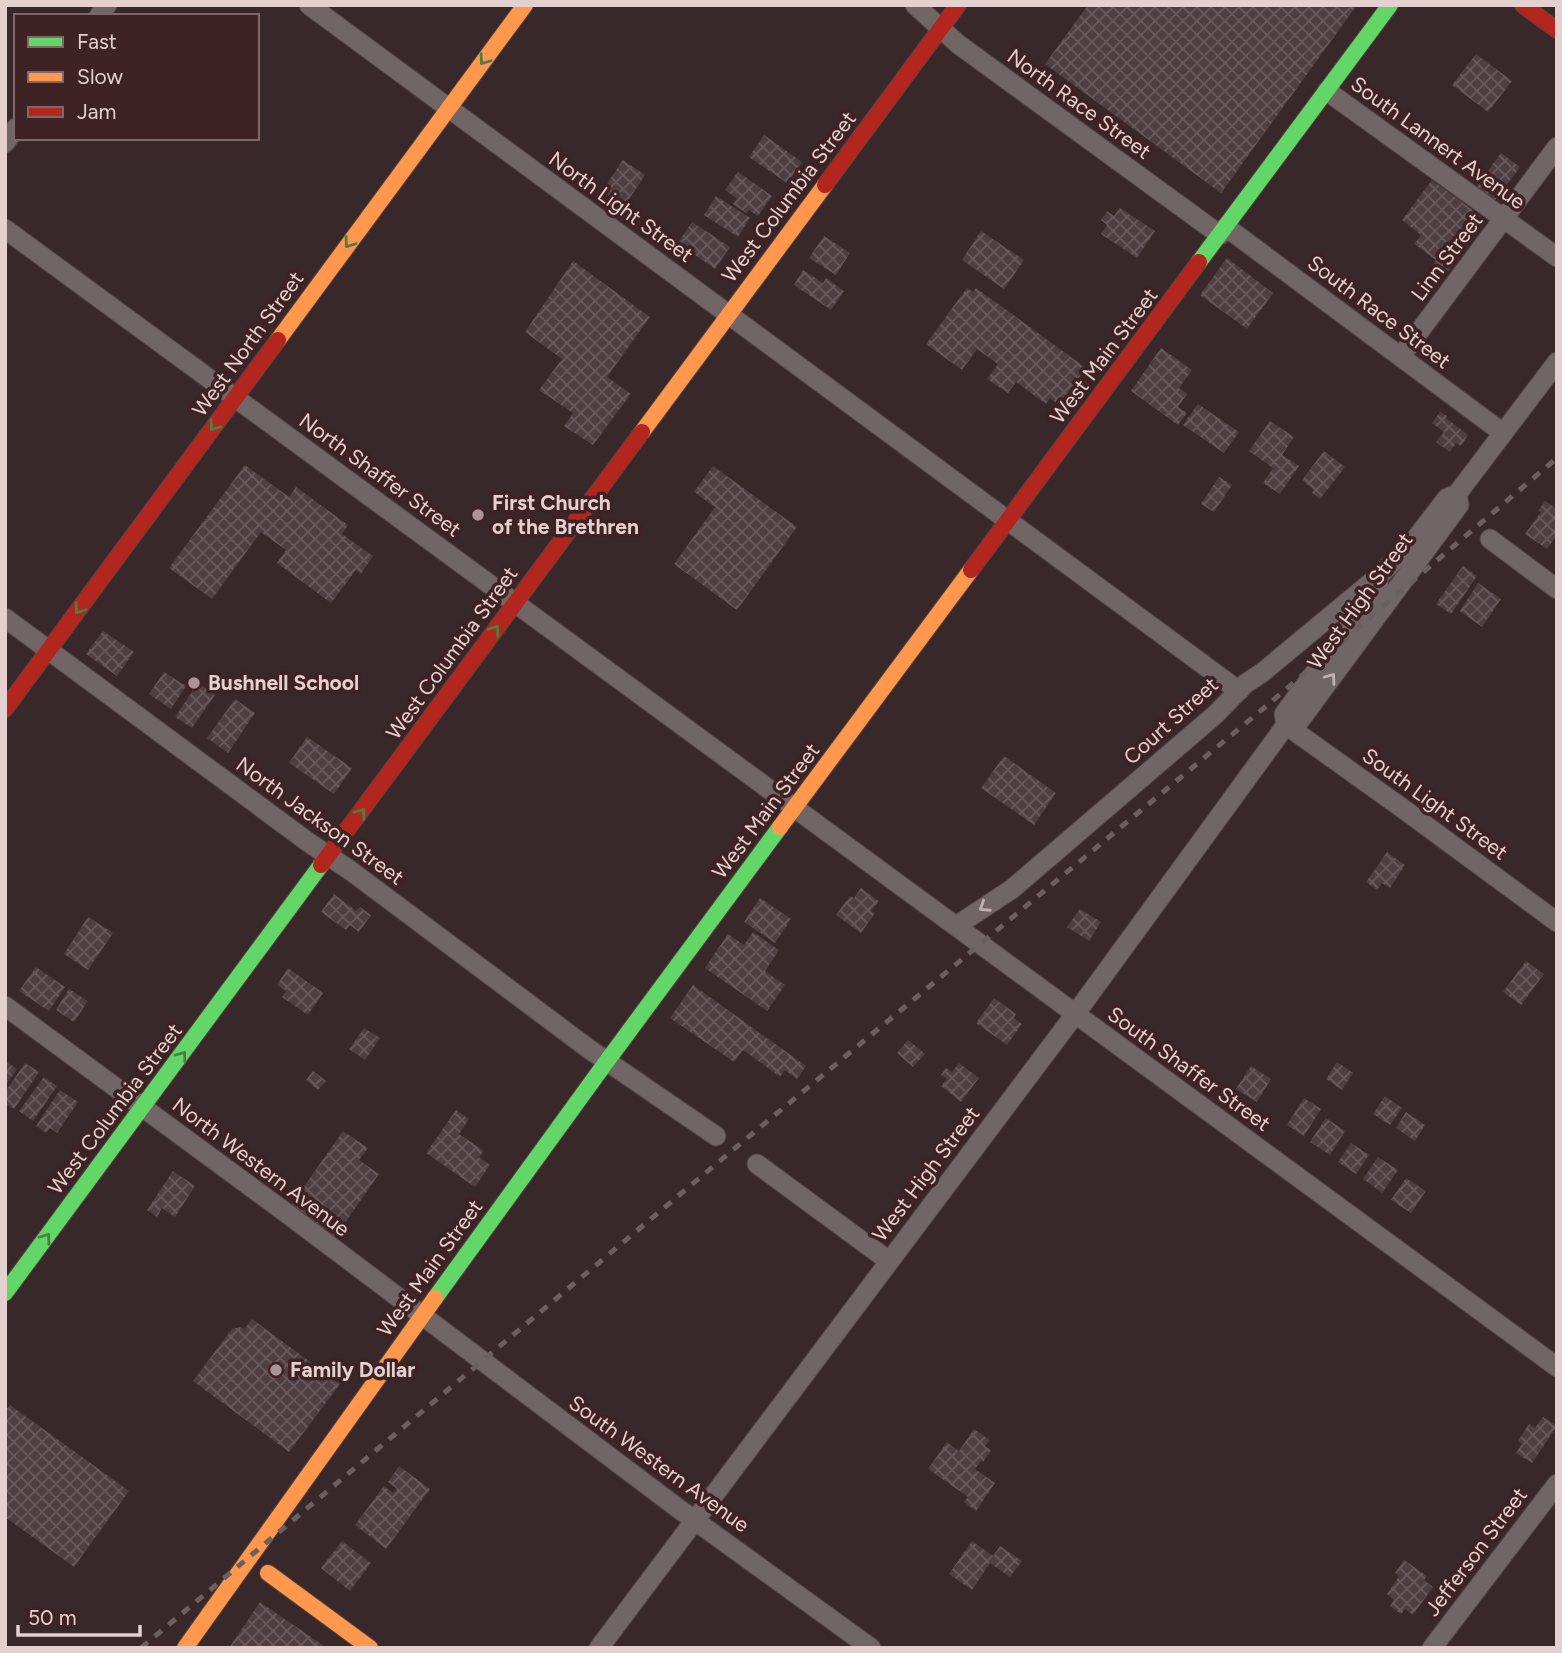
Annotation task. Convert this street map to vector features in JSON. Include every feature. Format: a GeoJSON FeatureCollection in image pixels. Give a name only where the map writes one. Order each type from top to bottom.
{"type":"FeatureCollection","features":[{"type":"Feature","properties":{"kind":"main road","name":"West North Street"},"geometry":{"type":"LineString","coordinates":[[5,709],[525,5]]}},
{"type":"Feature","properties":{"kind":"main road","name":"West Columbia Street"},"geometry":{"type":"LineString","coordinates":[[5,1293],[958,5]]}},
{"type":"Feature","properties":{"kind":"main road","name":"West Main Street"},"geometry":{"type":"LineString","coordinates":[[184,1648],[607,1061],[1390,5]]}},
{"type":"Feature","properties":{"kind":"main road"},"geometry":{"type":"LineString","coordinates":[[1524,5],[1557,30]]}},
{"type":"Feature","properties":{"kind":"main road"},"geometry":{"type":"LineString","coordinates":[[268,1573],[370,1648]]}},
{"type":"Feature","properties":{"kind":"street","name":"North Light Street"},"geometry":{"type":"LineString","coordinates":[[309,5],[1008,521]]}},
{"type":"Feature","properties":{"kind":"street","name":"North Race Street"},"geometry":{"type":"LineString","coordinates":[[915,5],[958,44],[1223,231]]}},
{"type":"Feature","properties":{"kind":"street","name":"South Lannert Avenue"},"geometry":{"type":"LineString","coordinates":[[1327,91],[1557,257]]}},
{"type":"Feature","properties":{"kind":"street","name":"Linn Street"},"geometry":{"type":"LineString","coordinates":[[1401,356],[1557,147]]}},
{"type":"Feature","properties":{"kind":"street","name":"North Shaffer Street"},"geometry":{"type":"LineString","coordinates":[[5,229],[795,808]]}},
{"type":"Feature","properties":{"kind":"street","name":"South Race Street"},"geometry":{"type":"LineString","coordinates":[[1223,231],[1401,356],[1503,433]]}},
{"type":"Feature","properties":{"kind":"street","name":"West High Street"},"geometry":{"type":"LineString","coordinates":[[1286,725],[1284,714],[1412,543],[1447,498],[1457,494],[1557,362]]}},
{"type":"Feature","properties":{"kind":"street","name":"West High Street"},"geometry":{"type":"LineString","coordinates":[[599,1648],[1076,1013],[1286,725],[1298,723],[1458,505],[1457,494]]}},
{"type":"Feature","properties":{"kind":"street"},"geometry":{"type":"LineString","coordinates":[[1008,521],[1239,691]]}},
{"type":"Feature","properties":{"kind":"street"},"geometry":{"type":"LineString","coordinates":[[1490,539],[1557,589]]}},
{"type":"Feature","properties":{"kind":"street","name":"Court Street"},"geometry":{"type":"LineString","coordinates":[[956,926],[1012,888],[1216,714],[1239,691],[1381,574],[1412,543]]}},
{"type":"Feature","properties":{"kind":"street","name":"North Jackson Street"},"geometry":{"type":"LineString","coordinates":[[5,618],[607,1061],[716,1136]]}},
{"type":"Feature","properties":{"kind":"street","name":"South Light Street"},"geometry":{"type":"LineString","coordinates":[[1286,725],[1557,922]]}},
{"type":"Feature","properties":{"kind":"street","name":"South Shaffer Street"},"geometry":{"type":"LineString","coordinates":[[795,808],[1557,1367]]}},
{"type":"Feature","properties":{"kind":"street","name":"North Western Avenue"},"geometry":{"type":"LineString","coordinates":[[5,1006],[422,1315]]}},
{"type":"Feature","properties":{"kind":"street"},"geometry":{"type":"LineString","coordinates":[[757,1164],[889,1261]]}},
{"type":"Feature","properties":{"kind":"street","name":"South Western Avenue"},"geometry":{"type":"LineString","coordinates":[[422,1315],[679,1509],[871,1648]]}},
{"type":"Feature","properties":{"kind":"street","name":"Jefferson Street"},"geometry":{"type":"LineString","coordinates":[[1432,1648],[1557,1484]]}},
{"type":"Feature","properties":{"kind":"building"},"geometry":{"type":"Polygon","coordinates":[[[1088,5],[1357,5],[1221,193],[1045,64],[1088,5]]]}},
{"type":"Feature","properties":{"kind":"building"},"geometry":{"type":"Polygon","coordinates":[[[1476,54],[1512,81],[1488,112],[1452,85],[1476,54]]]}},
{"type":"Feature","properties":{"kind":"building"},"geometry":{"type":"Polygon","coordinates":[[[764,135],[802,162],[787,183],[749,157],[764,135]]]}},
{"type":"Feature","properties":{"kind":"building"},"geometry":{"type":"Polygon","coordinates":[[[1501,153],[1520,167],[1492,204],[1474,190],[1501,153]]]}},
{"type":"Feature","properties":{"kind":"building"},"geometry":{"type":"Polygon","coordinates":[[[623,160],[645,175],[625,205],[602,191],[623,160]]]}},
{"type":"Feature","properties":{"kind":"building"},"geometry":{"type":"Polygon","coordinates":[[[738,172],[772,196],[758,216],[749,210],[746,213],[733,204],[737,199],[725,190],[738,172]]]}},
{"type":"Feature","properties":{"kind":"building"},"geometry":{"type":"Polygon","coordinates":[[[1432,180],[1486,220],[1444,277],[1431,267],[1436,260],[1414,244],[1421,235],[1402,220],[1432,180]]]}},
{"type":"Feature","properties":{"kind":"building"},"geometry":{"type":"Polygon","coordinates":[[[716,196],[750,218],[738,237],[704,215],[716,196]]]}},
{"type":"Feature","properties":{"kind":"building"},"geometry":{"type":"Polygon","coordinates":[[[1120,208],[1155,231],[1137,258],[1101,234],[1107,225],[1101,220],[1107,211],[1114,216],[1120,208]]]}},
{"type":"Feature","properties":{"kind":"building"},"geometry":{"type":"Polygon","coordinates":[[[692,222],[730,247],[715,269],[678,243],[692,222]]]}},
{"type":"Feature","properties":{"kind":"building"},"geometry":{"type":"Polygon","coordinates":[[[981,231],[1024,260],[1004,289],[962,260],[981,231]]]}},
{"type":"Feature","properties":{"kind":"building"},"geometry":{"type":"Polygon","coordinates":[[[824,236],[850,253],[836,275],[809,258],[824,236]]]}},
{"type":"Feature","properties":{"kind":"building"},"geometry":{"type":"Polygon","coordinates":[[[1227,258],[1273,293],[1247,329],[1200,295],[1227,258]]]}},
{"type":"Feature","properties":{"kind":"building"},"geometry":{"type":"Polygon","coordinates":[[[573,261],[650,317],[607,377],[631,394],[593,445],[564,426],[573,413],[539,390],[562,359],[525,332],[573,261]]]}},
{"type":"Feature","properties":{"kind":"building"},"geometry":{"type":"Polygon","coordinates":[[[803,270],[823,283],[826,278],[844,291],[831,310],[794,285],[803,270]]]}},
{"type":"Feature","properties":{"kind":"building"},"geometry":{"type":"Polygon","coordinates":[[[967,288],[973,292],[976,288],[1086,368],[1059,405],[1050,398],[1046,404],[1016,382],[1008,393],[987,379],[998,364],[977,349],[962,370],[926,344],[967,288]]]}},
{"type":"Feature","properties":{"kind":"building"},"geometry":{"type":"Polygon","coordinates":[[[1161,348],[1192,370],[1179,388],[1187,394],[1178,407],[1187,413],[1178,425],[1131,391],[1161,348]]]}},
{"type":"Feature","properties":{"kind":"building"},"geometry":{"type":"Polygon","coordinates":[[[1198,404],[1239,432],[1224,453],[1183,425],[1198,404]]]}},
{"type":"Feature","properties":{"kind":"building"},"geometry":{"type":"Polygon","coordinates":[[[1440,412],[1468,435],[1461,446],[1456,443],[1450,452],[1436,442],[1444,432],[1432,423],[1440,412]]]}},
{"type":"Feature","properties":{"kind":"building"},"geometry":{"type":"Polygon","coordinates":[[[1270,421],[1294,437],[1282,455],[1299,466],[1280,494],[1263,483],[1273,468],[1249,451],[1270,421]]]}},
{"type":"Feature","properties":{"kind":"building"},"geometry":{"type":"Polygon","coordinates":[[[1324,451],[1345,467],[1320,499],[1302,480],[1324,451]]]}},
{"type":"Feature","properties":{"kind":"building"},"geometry":{"type":"Polygon","coordinates":[[[245,465],[289,497],[296,487],[348,525],[342,534],[373,556],[361,574],[356,570],[331,603],[277,563],[286,550],[261,532],[212,599],[169,568],[245,465]]]}},
{"type":"Feature","properties":{"kind":"building"},"geometry":{"type":"Polygon","coordinates":[[[713,466],[797,527],[737,610],[674,564],[715,507],[694,492],[713,466]]]}},
{"type":"Feature","properties":{"kind":"building"},"geometry":{"type":"Polygon","coordinates":[[[1219,477],[1232,485],[1214,512],[1201,504],[1219,477]]]}},
{"type":"Feature","properties":{"kind":"building"},"geometry":{"type":"Polygon","coordinates":[[[1545,501],[1557,509],[1557,535],[1547,549],[1525,534],[1541,512],[1538,511],[1545,501]]]}},
{"type":"Feature","properties":{"kind":"building"},"geometry":{"type":"Polygon","coordinates":[[[1463,566],[1477,576],[1451,614],[1436,604],[1463,566]]]}},
{"type":"Feature","properties":{"kind":"building"},"geometry":{"type":"Polygon","coordinates":[[[1478,583],[1501,599],[1482,627],[1460,611],[1478,583]]]}},
{"type":"Feature","properties":{"kind":"building"},"geometry":{"type":"Polygon","coordinates":[[[103,631],[134,652],[117,676],[86,654],[103,631]]]}},
{"type":"Feature","properties":{"kind":"building"},"geometry":{"type":"Polygon","coordinates":[[[164,672],[186,686],[171,709],[149,694],[164,672]]]}},
{"type":"Feature","properties":{"kind":"building"},"geometry":{"type":"Polygon","coordinates":[[[198,683],[215,695],[192,728],[175,717],[198,683]]]}},
{"type":"Feature","properties":{"kind":"building"},"geometry":{"type":"Polygon","coordinates":[[[235,699],[255,713],[228,753],[207,738],[235,699]]]}},
{"type":"Feature","properties":{"kind":"building"},"geometry":{"type":"Polygon","coordinates":[[[307,737],[352,768],[334,794],[289,763],[307,737]]]}},
{"type":"Feature","properties":{"kind":"building"},"geometry":{"type":"Polygon","coordinates":[[[1004,756],[1056,793],[1034,825],[981,788],[1004,756]]]}},
{"type":"Feature","properties":{"kind":"building"},"geometry":{"type":"Polygon","coordinates":[[[1387,852],[1405,865],[1390,888],[1382,883],[1377,890],[1366,882],[1387,852]]]}},
{"type":"Feature","properties":{"kind":"building"},"geometry":{"type":"Polygon","coordinates":[[[861,888],[879,901],[871,911],[875,913],[861,933],[836,915],[850,896],[854,898],[861,888]]]}},
{"type":"Feature","properties":{"kind":"building"},"geometry":{"type":"Polygon","coordinates":[[[334,894],[356,911],[360,907],[371,915],[359,932],[350,925],[346,930],[321,912],[334,894]]]}},
{"type":"Feature","properties":{"kind":"building"},"geometry":{"type":"Polygon","coordinates":[[[760,898],[791,919],[775,943],[744,922],[760,898]]]}},
{"type":"Feature","properties":{"kind":"building"},"geometry":{"type":"Polygon","coordinates":[[[1080,909],[1101,922],[1089,941],[1067,927],[1080,909]]]}},
{"type":"Feature","properties":{"kind":"building"},"geometry":{"type":"Polygon","coordinates":[[[88,917],[113,933],[88,970],[64,954],[88,917]]]}},
{"type":"Feature","properties":{"kind":"building"},"geometry":{"type":"Polygon","coordinates":[[[753,932],[779,950],[765,971],[785,985],[767,1011],[705,968],[728,934],[744,945],[753,932]]]}},
{"type":"Feature","properties":{"kind":"building"},"geometry":{"type":"Polygon","coordinates":[[[1526,961],[1544,974],[1521,1005],[1503,992],[1526,961]]]}},
{"type":"Feature","properties":{"kind":"building"},"geometry":{"type":"Polygon","coordinates":[[[36,967],[65,987],[49,1011],[19,991],[36,967]]]}},
{"type":"Feature","properties":{"kind":"building"},"geometry":{"type":"Polygon","coordinates":[[[288,968],[323,993],[308,1015],[282,997],[286,991],[277,985],[288,968]]]}},
{"type":"Feature","properties":{"kind":"building"},"geometry":{"type":"Polygon","coordinates":[[[693,985],[806,1066],[797,1079],[785,1070],[780,1077],[743,1050],[734,1062],[670,1018],[693,985]]]}},
{"type":"Feature","properties":{"kind":"building"},"geometry":{"type":"Polygon","coordinates":[[[69,989],[88,1001],[74,1022],[56,1010],[69,989]]]}},
{"type":"Feature","properties":{"kind":"building"},"geometry":{"type":"Polygon","coordinates":[[[994,998],[1016,1014],[1014,1018],[1022,1024],[1007,1045],[976,1023],[994,998]]]}},
{"type":"Feature","properties":{"kind":"building"},"geometry":{"type":"Polygon","coordinates":[[[364,1028],[380,1038],[365,1060],[349,1049],[364,1028]]]}},
{"type":"Feature","properties":{"kind":"building"},"geometry":{"type":"Polygon","coordinates":[[[908,1040],[925,1054],[913,1067],[897,1053],[908,1040]]]}},
{"type":"Feature","properties":{"kind":"building"},"geometry":{"type":"Polygon","coordinates":[[[5,1061],[17,1069],[5,1086],[5,1061]]]}},
{"type":"Feature","properties":{"kind":"building"},"geometry":{"type":"Polygon","coordinates":[[[1337,1062],[1353,1073],[1342,1090],[1326,1079],[1337,1062]]]}},
{"type":"Feature","properties":{"kind":"building"},"geometry":{"type":"Polygon","coordinates":[[[25,1063],[39,1072],[14,1109],[5,1103],[5,1092],[25,1063]]]}},
{"type":"Feature","properties":{"kind":"building"},"geometry":{"type":"Polygon","coordinates":[[[959,1063],[979,1078],[961,1102],[941,1086],[947,1079],[941,1075],[946,1068],[952,1072],[959,1063]]]}},
{"type":"Feature","properties":{"kind":"building"},"geometry":{"type":"Polygon","coordinates":[[[1251,1066],[1271,1079],[1257,1102],[1236,1089],[1251,1066]]]}},
{"type":"Feature","properties":{"kind":"building"},"geometry":{"type":"Polygon","coordinates":[[[313,1071],[326,1081],[318,1090],[306,1080],[313,1071]]]}},
{"type":"Feature","properties":{"kind":"building"},"geometry":{"type":"Polygon","coordinates":[[[44,1077],[57,1086],[33,1121],[19,1111],[44,1077]]]}},
{"type":"Feature","properties":{"kind":"building"},"geometry":{"type":"Polygon","coordinates":[[[60,1090],[78,1102],[57,1133],[50,1128],[46,1133],[36,1126],[60,1090]]]}},
{"type":"Feature","properties":{"kind":"building"},"geometry":{"type":"Polygon","coordinates":[[[1385,1096],[1402,1108],[1390,1125],[1373,1114],[1385,1096]]]}},
{"type":"Feature","properties":{"kind":"building"},"geometry":{"type":"Polygon","coordinates":[[[1304,1098],[1321,1109],[1304,1136],[1287,1125],[1304,1098]]]}},
{"type":"Feature","properties":{"kind":"building"},"geometry":{"type":"Polygon","coordinates":[[[456,1110],[469,1119],[459,1134],[484,1151],[479,1157],[490,1165],[475,1187],[426,1153],[456,1110]]]}},
{"type":"Feature","properties":{"kind":"building"},"geometry":{"type":"Polygon","coordinates":[[[1406,1112],[1425,1125],[1415,1141],[1396,1128],[1406,1112]]]}},
{"type":"Feature","properties":{"kind":"building"},"geometry":{"type":"Polygon","coordinates":[[[1326,1118],[1345,1131],[1330,1155],[1310,1142],[1326,1118]]]}},
{"type":"Feature","properties":{"kind":"building"},"geometry":{"type":"Polygon","coordinates":[[[343,1131],[368,1148],[359,1160],[379,1174],[335,1237],[291,1205],[343,1131]]]}},
{"type":"Feature","properties":{"kind":"building"},"geometry":{"type":"Polygon","coordinates":[[[1351,1143],[1369,1155],[1356,1174],[1338,1162],[1351,1143]]]}},
{"type":"Feature","properties":{"kind":"building"},"geometry":{"type":"Polygon","coordinates":[[[1378,1157],[1398,1170],[1382,1193],[1363,1179],[1378,1157]]]}},
{"type":"Feature","properties":{"kind":"building"},"geometry":{"type":"Polygon","coordinates":[[[173,1171],[195,1186],[175,1217],[162,1208],[157,1217],[147,1210],[173,1171]]]}},
{"type":"Feature","properties":{"kind":"building"},"geometry":{"type":"Polygon","coordinates":[[[1406,1178],[1426,1191],[1411,1213],[1391,1200],[1406,1178]]]}},
{"type":"Feature","properties":{"kind":"building"},"geometry":{"type":"Polygon","coordinates":[[[252,1319],[340,1384],[289,1452],[193,1381],[232,1329],[244,1329],[252,1319]]]}},
{"type":"Feature","properties":{"kind":"building"},"geometry":{"type":"Polygon","coordinates":[[[10,1405],[129,1491],[74,1567],[5,1517],[5,1411],[10,1405]]]}},
{"type":"Feature","properties":{"kind":"building"},"geometry":{"type":"Polygon","coordinates":[[[1543,1417],[1557,1426],[1532,1463],[1516,1453],[1522,1444],[1518,1441],[1529,1424],[1535,1428],[1543,1417]]]}},
{"type":"Feature","properties":{"kind":"building"},"geometry":{"type":"Polygon","coordinates":[[[974,1429],[990,1440],[985,1446],[991,1450],[975,1469],[995,1483],[976,1511],[964,1502],[968,1497],[928,1469],[947,1442],[959,1451],[974,1429]]]}},
{"type":"Feature","properties":{"kind":"building"},"geometry":{"type":"Polygon","coordinates":[[[399,1466],[430,1489],[386,1549],[355,1525],[384,1486],[393,1493],[397,1489],[388,1482],[399,1466]]]}},
{"type":"Feature","properties":{"kind":"building"},"geometry":{"type":"Polygon","coordinates":[[[342,1541],[371,1563],[350,1591],[321,1568],[342,1541]]]}},
{"type":"Feature","properties":{"kind":"building"},"geometry":{"type":"Polygon","coordinates":[[[972,1541],[993,1556],[1000,1546],[1022,1561],[1010,1577],[990,1563],[972,1590],[949,1574],[972,1541]]]}},
{"type":"Feature","properties":{"kind":"building"},"geometry":{"type":"Polygon","coordinates":[[[1404,1560],[1427,1576],[1424,1580],[1433,1587],[1413,1615],[1405,1609],[1401,1614],[1390,1606],[1394,1600],[1387,1594],[1399,1576],[1395,1573],[1404,1560]]]}},
{"type":"Feature","properties":{"kind":"building"},"geometry":{"type":"Polygon","coordinates":[[[260,1602],[327,1648],[229,1648],[260,1602]]]}},
{"type":"Feature","properties":{"kind":"railway"},"geometry":{"type":"LineString","coordinates":[[141,1648],[1264,708],[1557,458]]}},
{"type":"Feature","properties":{"kind":"traffic: fast"},"geometry":{"type":"LineString","coordinates":[[1199,262],[1390,5]]}},
{"type":"Feature","properties":{"kind":"traffic: fast"},"geometry":{"type":"LineString","coordinates":[[435,1298],[780,827]]}},
{"type":"Feature","properties":{"kind":"traffic: fast"},"geometry":{"type":"LineString","coordinates":[[5,1293],[321,865]]}},
{"type":"Feature","properties":{"kind":"traffic: slow"},"geometry":{"type":"LineString","coordinates":[[278,340],[525,5]]}},
{"type":"Feature","properties":{"kind":"traffic: slow"},"geometry":{"type":"LineString","coordinates":[[642,432],[825,185]]}},
{"type":"Feature","properties":{"kind":"traffic: slow"},"geometry":{"type":"LineString","coordinates":[[780,827],[971,570]]}},
{"type":"Feature","properties":{"kind":"traffic: slow"},"geometry":{"type":"LineString","coordinates":[[185,1648],[435,1298]]}},
{"type":"Feature","properties":{"kind":"traffic: slow"},"geometry":{"type":"LineString","coordinates":[[268,1573],[370,1648]]}},
{"type":"Feature","properties":{"kind":"traffic: jam"},"geometry":{"type":"LineString","coordinates":[[825,185],[958,5]]}},
{"type":"Feature","properties":{"kind":"traffic: jam"},"geometry":{"type":"LineString","coordinates":[[1523,5],[1557,30]]}},
{"type":"Feature","properties":{"kind":"traffic: jam"},"geometry":{"type":"LineString","coordinates":[[971,570],[1199,262]]}},
{"type":"Feature","properties":{"kind":"traffic: jam"},"geometry":{"type":"LineString","coordinates":[[5,709],[278,340]]}},
{"type":"Feature","properties":{"kind":"traffic: jam"},"geometry":{"type":"LineString","coordinates":[[321,865],[642,432]]}},
{"type":"Feature","properties":{"kind":"place","name":"First Church of the Brethren"},"geometry":{"type":"Point","coordinates":[478,515]}},
{"type":"Feature","properties":{"kind":"place","name":"Bushnell School"},"geometry":{"type":"Point","coordinates":[194,683]}},
{"type":"Feature","properties":{"kind":"place","name":"Family Dollar"},"geometry":{"type":"Point","coordinates":[276,1370]}}]}
